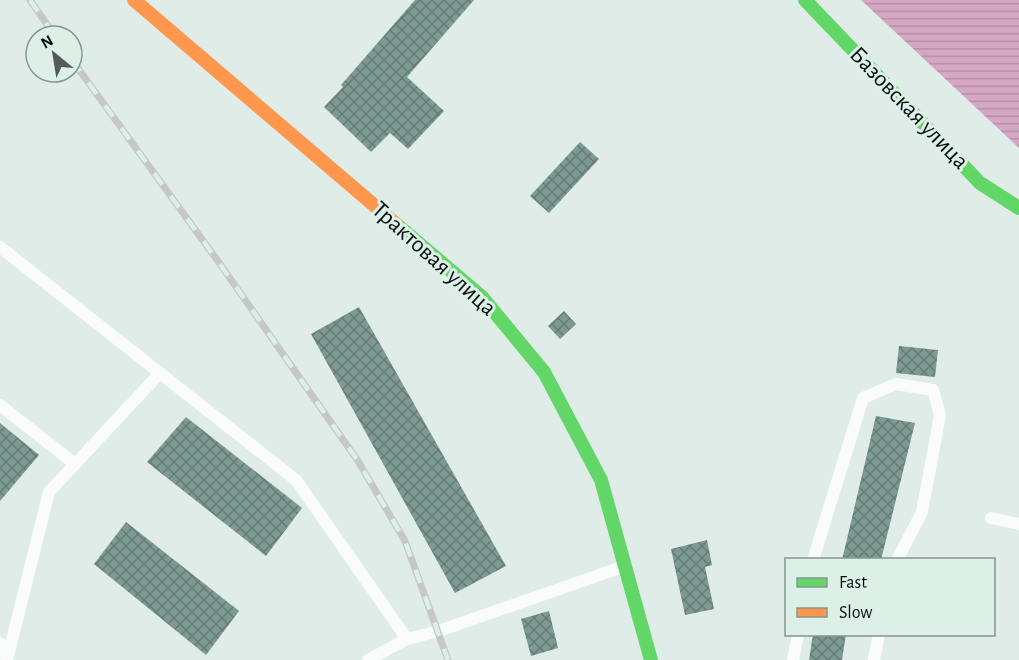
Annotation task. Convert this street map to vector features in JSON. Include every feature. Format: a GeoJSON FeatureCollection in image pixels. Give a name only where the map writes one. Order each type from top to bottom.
{"type":"FeatureCollection","features":[{"type":"Feature","properties":{"kind":"main road","name":"Трактовая улица"},"geometry":{"type":"LineString","coordinates":[[134,0],[482,297],[544,372],[601,480],[651,660]]}},
{"type":"Feature","properties":{"kind":"main road","name":"Базовская улица"},"geometry":{"type":"LineString","coordinates":[[805,0],[980,183],[1019,208]]}},
{"type":"Feature","properties":{"kind":"lane"},"geometry":{"type":"LineString","coordinates":[[0,247],[296,480],[407,639]]}},
{"type":"Feature","properties":{"kind":"lane"},"geometry":{"type":"LineString","coordinates":[[7,660],[49,492],[160,373]]}},
{"type":"Feature","properties":{"kind":"lane"},"geometry":{"type":"LineString","coordinates":[[814,558],[863,398],[896,384],[933,390],[939,415],[922,512],[898,558]]}},
{"type":"Feature","properties":{"kind":"lane"},"geometry":{"type":"LineString","coordinates":[[0,405],[75,464]]}},
{"type":"Feature","properties":{"kind":"lane"},"geometry":{"type":"LineString","coordinates":[[991,518],[1019,524]]}},
{"type":"Feature","properties":{"kind":"lane"},"geometry":{"type":"LineString","coordinates":[[368,660],[388,655],[407,639],[439,631],[626,566]]}},
{"type":"Feature","properties":{"kind":"lane"},"geometry":{"type":"LineString","coordinates":[[793,660],[798,636]]}},
{"type":"Feature","properties":{"kind":"lane"},"geometry":{"type":"LineString","coordinates":[[874,660],[879,636]]}},
{"type":"Feature","properties":{"kind":"lane"},"geometry":{"type":"LineString","coordinates":[[0,643],[7,660]]}},
{"type":"Feature","properties":{"kind":"shaded area"},"geometry":{"type":"Polygon","coordinates":[[[861,0],[1019,0],[1019,148],[861,0]]]}},
{"type":"Feature","properties":{"kind":"building"},"geometry":{"type":"Polygon","coordinates":[[[415,0],[474,0],[407,77],[444,111],[408,149],[390,133],[371,152],[324,107],[415,0]]]}},
{"type":"Feature","properties":{"kind":"building"},"geometry":{"type":"Polygon","coordinates":[[[580,142],[599,159],[549,213],[530,196],[580,142]]]}},
{"type":"Feature","properties":{"kind":"building"},"geometry":{"type":"Polygon","coordinates":[[[359,307],[506,566],[455,593],[311,334],[359,307]]]}},
{"type":"Feature","properties":{"kind":"building"},"geometry":{"type":"Polygon","coordinates":[[[564,311],[576,324],[560,339],[548,326],[564,311]]]}},
{"type":"Feature","properties":{"kind":"building"},"geometry":{"type":"Polygon","coordinates":[[[899,346],[938,350],[935,377],[896,373],[899,346]]]}},
{"type":"Feature","properties":{"kind":"building"},"geometry":{"type":"Polygon","coordinates":[[[876,416],[915,423],[881,558],[842,558],[876,416]]]}},
{"type":"Feature","properties":{"kind":"building"},"geometry":{"type":"Polygon","coordinates":[[[186,417],[302,508],[266,556],[147,462],[186,417]]]}},
{"type":"Feature","properties":{"kind":"building"},"geometry":{"type":"Polygon","coordinates":[[[0,423],[39,455],[0,501],[0,423]]]}},
{"type":"Feature","properties":{"kind":"building"},"geometry":{"type":"Polygon","coordinates":[[[126,522],[239,611],[206,655],[94,564],[126,522]]]}},
{"type":"Feature","properties":{"kind":"building"},"geometry":{"type":"Polygon","coordinates":[[[707,540],[712,565],[705,567],[714,609],[685,615],[671,549],[707,540]]]}},
{"type":"Feature","properties":{"kind":"building"},"geometry":{"type":"Polygon","coordinates":[[[549,611],[558,648],[531,656],[521,619],[549,611]]]}},
{"type":"Feature","properties":{"kind":"building"},"geometry":{"type":"Polygon","coordinates":[[[813,636],[846,636],[842,660],[809,660],[813,636]]]}},
{"type":"Feature","properties":{"kind":"railway"},"geometry":{"type":"LineString","coordinates":[[30,0],[47,24]]}},
{"type":"Feature","properties":{"kind":"railway"},"geometry":{"type":"LineString","coordinates":[[84,77],[220,264],[358,461],[405,541],[448,660]]}},
{"type":"Feature","properties":{"kind":"traffic: fast"},"geometry":{"type":"LineString","coordinates":[[805,0],[980,183],[1019,208]]}},
{"type":"Feature","properties":{"kind":"traffic: fast"},"geometry":{"type":"LineString","coordinates":[[396,224],[482,297],[544,372],[601,480],[651,660]]}},
{"type":"Feature","properties":{"kind":"traffic: slow"},"geometry":{"type":"LineString","coordinates":[[134,0],[396,224]]}}]}
